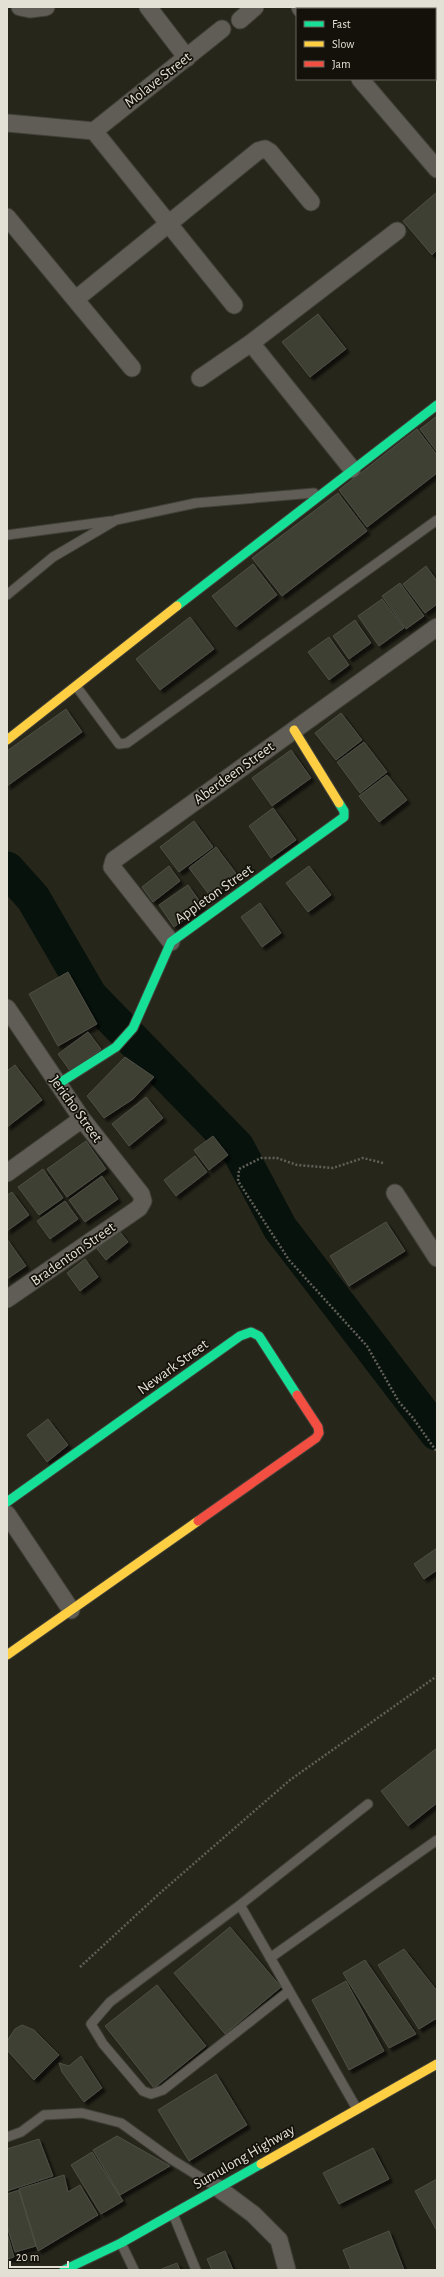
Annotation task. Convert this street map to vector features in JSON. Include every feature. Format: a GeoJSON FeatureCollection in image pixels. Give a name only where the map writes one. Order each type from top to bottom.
{"type":"FeatureCollection","features":[{"type":"Feature","properties":{"kind":"street"},"geometry":{"type":"LineString","coordinates":[[20,7],[30,9],[46,7]]}},
{"type":"Feature","properties":{"kind":"street"},"geometry":{"type":"LineString","coordinates":[[148,7],[187,58]]}},
{"type":"Feature","properties":{"kind":"street"},"geometry":{"type":"LineString","coordinates":[[240,20],[255,7]]}},
{"type":"Feature","properties":{"kind":"street","name":"Molave Street"},"geometry":{"type":"LineString","coordinates":[[94,131],[222,29]]}},
{"type":"Feature","properties":{"kind":"street"},"geometry":{"type":"LineString","coordinates":[[363,80],[437,170]]}},
{"type":"Feature","properties":{"kind":"street"},"geometry":{"type":"LineString","coordinates":[[7,123],[94,131],[170,223],[234,305]]}},
{"type":"Feature","properties":{"kind":"street"},"geometry":{"type":"LineString","coordinates":[[76,299],[258,151],[265,149],[311,202]]}},
{"type":"Feature","properties":{"kind":"street"},"geometry":{"type":"LineString","coordinates":[[7,217],[132,368]]}},
{"type":"Feature","properties":{"kind":"street"},"geometry":{"type":"LineString","coordinates":[[200,378],[251,343],[397,231]]}},
{"type":"Feature","properties":{"kind":"street"},"geometry":{"type":"LineString","coordinates":[[251,343],[352,469]]}},
{"type":"Feature","properties":{"kind":"street"},"geometry":{"type":"LineString","coordinates":[[7,740],[352,469],[437,405]]}},
{"type":"Feature","properties":{"kind":"street","name":"Aberdeen Street"},"geometry":{"type":"LineString","coordinates":[[171,942],[112,867],[114,860],[437,626]]}},
{"type":"Feature","properties":{"kind":"street","name":"Appleton Street"},"geometry":{"type":"LineString","coordinates":[[58,1084],[116,1047],[133,1028],[171,942],[344,817],[344,811],[294,730]]}},
{"type":"Feature","properties":{"kind":"street","name":"Jericho Street"},"geometry":{"type":"LineString","coordinates":[[7,1008],[82,1119],[141,1194],[143,1201],[139,1208]]}},
{"type":"Feature","properties":{"kind":"street"},"geometry":{"type":"LineString","coordinates":[[7,1173],[82,1119]]}},
{"type":"Feature","properties":{"kind":"street"},"geometry":{"type":"LineString","coordinates":[[395,1193],[437,1258]]}},
{"type":"Feature","properties":{"kind":"street","name":"Bradenton Street"},"geometry":{"type":"LineString","coordinates":[[7,1299],[139,1208]]}},
{"type":"Feature","properties":{"kind":"street","name":"Newark Street"},"geometry":{"type":"LineString","coordinates":[[7,1502],[240,1336],[251,1332],[259,1336],[318,1427],[319,1433],[316,1438],[71,1610]]}},
{"type":"Feature","properties":{"kind":"street"},"geometry":{"type":"LineString","coordinates":[[7,1514],[71,1610],[7,1655]]}},
{"type":"Feature","properties":{"kind":"street","name":"Sumulong Highway"},"geometry":{"type":"LineString","coordinates":[[64,2270],[121,2243],[437,2065]]}},
{"type":"Feature","properties":{"kind":"street"},"geometry":{"type":"LineString","coordinates":[[218,2188],[253,2214],[279,2240],[287,2270]]}},
{"type":"Feature","properties":{"kind":"lane"},"geometry":{"type":"LineString","coordinates":[[7,535],[116,520],[196,503],[322,493]]}},
{"type":"Feature","properties":{"kind":"lane"},"geometry":{"type":"LineString","coordinates":[[7,595],[53,557],[116,520]]}},
{"type":"Feature","properties":{"kind":"lane"},"geometry":{"type":"LineString","coordinates":[[76,686],[111,736],[119,744],[127,743],[437,520]]}},
{"type":"Feature","properties":{"kind":"lane"},"geometry":{"type":"LineString","coordinates":[[289,1991],[163,2090],[151,2094],[143,2092],[103,2044],[91,2024],[110,2002],[240,1905],[368,1804]]}},
{"type":"Feature","properties":{"kind":"lane"},"geometry":{"type":"LineString","coordinates":[[270,1958],[437,1840]]}},
{"type":"Feature","properties":{"kind":"lane"},"geometry":{"type":"LineString","coordinates":[[240,1905],[357,2109]]}},
{"type":"Feature","properties":{"kind":"lane"},"geometry":{"type":"LineString","coordinates":[[7,2137],[22,2132],[44,2115],[62,2113],[89,2115],[121,2123],[171,2159],[218,2188]]}},
{"type":"Feature","properties":{"kind":"lane"},"geometry":{"type":"LineString","coordinates":[[173,2213],[196,2270]]}},
{"type":"Feature","properties":{"kind":"lane"},"geometry":{"type":"LineString","coordinates":[[121,2243],[134,2270]]}},
{"type":"Feature","properties":{"kind":"path"},"geometry":{"type":"LineString","coordinates":[[383,1163],[363,1158],[333,1168],[297,1165],[277,1158],[261,1158],[239,1169],[238,1181],[289,1260],[367,1346],[392,1392],[437,1452]]}},
{"type":"Feature","properties":{"kind":"path"},"geometry":{"type":"LineString","coordinates":[[80,1967],[160,1893],[290,1780],[437,1676]]}},
{"type":"Feature","properties":{"kind":"building"},"geometry":{"type":"Polygon","coordinates":[[[437,192],[437,250],[432,255],[403,221],[437,192]]]}},
{"type":"Feature","properties":{"kind":"building"},"geometry":{"type":"Polygon","coordinates":[[[318,314],[346,349],[310,377],[282,342],[318,314]]]}},
{"type":"Feature","properties":{"kind":"building"},"geometry":{"type":"Polygon","coordinates":[[[437,416],[437,452],[420,429],[437,416]]]}},
{"type":"Feature","properties":{"kind":"building"},"geometry":{"type":"Polygon","coordinates":[[[417,429],[437,455],[437,473],[367,527],[339,490],[417,429]]]}},
{"type":"Feature","properties":{"kind":"building"},"geometry":{"type":"Polygon","coordinates":[[[338,493],[367,531],[282,596],[252,558],[338,493]]]}},
{"type":"Feature","properties":{"kind":"building"},"geometry":{"type":"Polygon","coordinates":[[[253,564],[277,595],[236,627],[212,596],[253,564]]]}},
{"type":"Feature","properties":{"kind":"building"},"geometry":{"type":"Polygon","coordinates":[[[426,566],[437,581],[437,604],[425,613],[403,584],[426,566]]]}},
{"type":"Feature","properties":{"kind":"building"},"geometry":{"type":"Polygon","coordinates":[[[400,583],[424,616],[406,629],[382,596],[400,583]]]}},
{"type":"Feature","properties":{"kind":"building"},"geometry":{"type":"Polygon","coordinates":[[[382,599],[404,628],[379,646],[358,616],[382,599]]]}},
{"type":"Feature","properties":{"kind":"building"},"geometry":{"type":"Polygon","coordinates":[[[190,617],[214,649],[160,690],[136,659],[190,617]]]}},
{"type":"Feature","properties":{"kind":"building"},"geometry":{"type":"Polygon","coordinates":[[[355,620],[371,643],[349,659],[333,636],[355,620]]]}},
{"type":"Feature","properties":{"kind":"building"},"geometry":{"type":"Polygon","coordinates":[[[329,637],[349,665],[329,680],[308,652],[329,637]]]}},
{"type":"Feature","properties":{"kind":"building"},"geometry":{"type":"Polygon","coordinates":[[[66,709],[82,732],[7,786],[7,751],[66,709]]]}},
{"type":"Feature","properties":{"kind":"building"},"geometry":{"type":"Polygon","coordinates":[[[341,713],[362,740],[336,760],[315,733],[341,713]]]}},
{"type":"Feature","properties":{"kind":"building"},"geometry":{"type":"Polygon","coordinates":[[[364,742],[387,772],[360,793],[337,762],[364,742]]]}},
{"type":"Feature","properties":{"kind":"building"},"geometry":{"type":"Polygon","coordinates":[[[291,750],[311,778],[272,806],[252,778],[291,750]]]}},
{"type":"Feature","properties":{"kind":"building"},"geometry":{"type":"Polygon","coordinates":[[[387,775],[407,800],[379,822],[359,796],[387,775]]]}},
{"type":"Feature","properties":{"kind":"building"},"geometry":{"type":"Polygon","coordinates":[[[273,808],[296,840],[271,858],[249,826],[273,808]]]}},
{"type":"Feature","properties":{"kind":"building"},"geometry":{"type":"Polygon","coordinates":[[[194,821],[213,847],[179,872],[160,847],[194,821]]]}},
{"type":"Feature","properties":{"kind":"building"},"geometry":{"type":"Polygon","coordinates":[[[216,847],[238,876],[211,897],[189,868],[216,847]]]}},
{"type":"Feature","properties":{"kind":"building"},"geometry":{"type":"Polygon","coordinates":[[[169,866],[180,881],[153,902],[142,887],[169,866]]]}},
{"type":"Feature","properties":{"kind":"building"},"geometry":{"type":"Polygon","coordinates":[[[309,866],[331,895],[308,912],[286,883],[309,866]]]}},
{"type":"Feature","properties":{"kind":"building"},"geometry":{"type":"Polygon","coordinates":[[[188,885],[203,906],[174,927],[159,905],[188,885]]]}},
{"type":"Feature","properties":{"kind":"building"},"geometry":{"type":"Polygon","coordinates":[[[260,903],[281,933],[262,947],[241,917],[260,903]]]}},
{"type":"Feature","properties":{"kind":"building"},"geometry":{"type":"Polygon","coordinates":[[[68,972],[97,1024],[58,1046],[29,994],[68,972]]]}},
{"type":"Feature","properties":{"kind":"building"},"geometry":{"type":"Polygon","coordinates":[[[88,1032],[101,1049],[71,1072],[58,1054],[88,1032]]]}},
{"type":"Feature","properties":{"kind":"building"},"geometry":{"type":"Polygon","coordinates":[[[125,1057],[154,1077],[133,1099],[104,1118],[87,1096],[125,1057]]]}},
{"type":"Feature","properties":{"kind":"building"},"geometry":{"type":"Polygon","coordinates":[[[15,1065],[42,1100],[7,1127],[7,1071],[15,1065]]]}},
{"type":"Feature","properties":{"kind":"building"},"geometry":{"type":"Polygon","coordinates":[[[146,1097],[163,1118],[129,1146],[112,1124],[146,1097]]]}},
{"type":"Feature","properties":{"kind":"building"},"geometry":{"type":"Polygon","coordinates":[[[213,1136],[228,1155],[209,1170],[194,1150],[213,1136]]]}},
{"type":"Feature","properties":{"kind":"building"},"geometry":{"type":"Polygon","coordinates":[[[86,1141],[106,1169],[67,1197],[47,1169],[86,1141]]]}},
{"type":"Feature","properties":{"kind":"building"},"geometry":{"type":"Polygon","coordinates":[[[195,1156],[207,1172],[176,1196],[164,1180],[195,1156]]]}},
{"type":"Feature","properties":{"kind":"building"},"geometry":{"type":"Polygon","coordinates":[[[43,1169],[63,1198],[39,1215],[18,1187],[43,1169]]]}},
{"type":"Feature","properties":{"kind":"building"},"geometry":{"type":"Polygon","coordinates":[[[102,1176],[118,1199],[85,1222],[69,1200],[102,1176]]]}},
{"type":"Feature","properties":{"kind":"building"},"geometry":{"type":"Polygon","coordinates":[[[12,1192],[29,1215],[7,1231],[7,1195],[12,1192]]]}},
{"type":"Feature","properties":{"kind":"building"},"geometry":{"type":"Polygon","coordinates":[[[65,1201],[78,1219],[50,1239],[37,1221],[65,1201]]]}},
{"type":"Feature","properties":{"kind":"building"},"geometry":{"type":"Polygon","coordinates":[[[386,1222],[405,1251],[349,1286],[330,1256],[386,1222]]]}},
{"type":"Feature","properties":{"kind":"building"},"geometry":{"type":"Polygon","coordinates":[[[119,1231],[128,1242],[106,1260],[97,1249],[119,1231]]]}},
{"type":"Feature","properties":{"kind":"building"},"geometry":{"type":"Polygon","coordinates":[[[7,1239],[26,1266],[7,1279],[7,1239]]]}},
{"type":"Feature","properties":{"kind":"building"},"geometry":{"type":"Polygon","coordinates":[[[85,1259],[98,1277],[80,1291],[67,1273],[85,1259]]]}},
{"type":"Feature","properties":{"kind":"building"},"geometry":{"type":"Polygon","coordinates":[[[48,1419],[68,1445],[47,1462],[27,1435],[48,1419]]]}},
{"type":"Feature","properties":{"kind":"building"},"geometry":{"type":"Polygon","coordinates":[[[437,1548],[437,1570],[424,1579],[414,1564],[437,1548]]]}},
{"type":"Feature","properties":{"kind":"building"},"geometry":{"type":"Polygon","coordinates":[[[437,1748],[437,1803],[408,1826],[381,1791],[437,1748]]]}},
{"type":"Feature","properties":{"kind":"building"},"geometry":{"type":"Polygon","coordinates":[[[230,1927],[281,1987],[225,2034],[174,1973],[230,1927]]]}},
{"type":"Feature","properties":{"kind":"building"},"geometry":{"type":"Polygon","coordinates":[[[404,1949],[437,1991],[437,2018],[419,2029],[378,1965],[404,1949]]]}},
{"type":"Feature","properties":{"kind":"building"},"geometry":{"type":"Polygon","coordinates":[[[365,1960],[416,2034],[389,2048],[343,1973],[365,1960]]]}},
{"type":"Feature","properties":{"kind":"building"},"geometry":{"type":"Polygon","coordinates":[[[346,1981],[384,2051],[349,2070],[312,2000],[346,1981]]]}},
{"type":"Feature","properties":{"kind":"building"},"geometry":{"type":"Polygon","coordinates":[[[157,1985],[206,2046],[154,2088],[105,2026],[157,1985]]]}},
{"type":"Feature","properties":{"kind":"building"},"geometry":{"type":"Polygon","coordinates":[[[22,2025],[34,2030],[59,2055],[34,2080],[7,2050],[7,2041],[15,2029],[22,2025]]]}},
{"type":"Feature","properties":{"kind":"building"},"geometry":{"type":"Polygon","coordinates":[[[81,2056],[102,2088],[84,2102],[62,2072],[59,2063],[69,2066],[81,2056]]]}},
{"type":"Feature","properties":{"kind":"building"},"geometry":{"type":"Polygon","coordinates":[[[216,2074],[247,2125],[189,2161],[158,2110],[216,2074]]]}},
{"type":"Feature","properties":{"kind":"building"},"geometry":{"type":"Polygon","coordinates":[[[117,2136],[170,2166],[120,2195],[93,2150],[117,2136]]]}},
{"type":"Feature","properties":{"kind":"building"},"geometry":{"type":"Polygon","coordinates":[[[39,2139],[53,2176],[7,2191],[7,2149],[39,2139]]]}},
{"type":"Feature","properties":{"kind":"building"},"geometry":{"type":"Polygon","coordinates":[[[373,2148],[389,2179],[339,2204],[323,2173],[373,2148]]]}},
{"type":"Feature","properties":{"kind":"building"},"geometry":{"type":"Polygon","coordinates":[[[92,2152],[123,2201],[101,2214],[71,2165],[92,2152]]]}},
{"type":"Feature","properties":{"kind":"building"},"geometry":{"type":"Polygon","coordinates":[[[64,2175],[68,2192],[80,2185],[98,2215],[38,2251],[19,2189],[64,2175]]]}},
{"type":"Feature","properties":{"kind":"building"},"geometry":{"type":"Polygon","coordinates":[[[437,2179],[437,2231],[415,2191],[437,2179]]]}},
{"type":"Feature","properties":{"kind":"building"},"geometry":{"type":"Polygon","coordinates":[[[19,2190],[36,2246],[15,2252],[7,2226],[7,2194],[19,2190]]]}},
{"type":"Feature","properties":{"kind":"building"},"geometry":{"type":"Polygon","coordinates":[[[389,2231],[404,2270],[351,2270],[343,2250],[389,2231]]]}},
{"type":"Feature","properties":{"kind":"building"},"geometry":{"type":"Polygon","coordinates":[[[7,2233],[14,2257],[7,2259],[7,2233]]]}},
{"type":"Feature","properties":{"kind":"building"},"geometry":{"type":"Polygon","coordinates":[[[225,2251],[233,2270],[212,2270],[207,2259],[225,2251]]]}},
{"type":"Feature","properties":{"kind":"building"},"geometry":{"type":"Polygon","coordinates":[[[177,2263],[180,2270],[159,2270],[177,2263]]]}},
{"type":"Feature","properties":{"kind":"waterway"},"geometry":{"type":"LineString","coordinates":[[7,869],[33,898],[90,996],[237,1147],[280,1228],[437,1433]]}},
{"type":"Feature","properties":{"kind":"traffic: fast"},"geometry":{"type":"LineString","coordinates":[[177,606],[437,405]]}},
{"type":"Feature","properties":{"kind":"traffic: fast"},"geometry":{"type":"LineString","coordinates":[[58,1084],[116,1047],[133,1028],[171,942],[344,817],[344,811],[339,803]]}},
{"type":"Feature","properties":{"kind":"traffic: fast"},"geometry":{"type":"LineString","coordinates":[[7,1502],[240,1336],[251,1332],[259,1336],[297,1395]]}},
{"type":"Feature","properties":{"kind":"traffic: fast"},"geometry":{"type":"LineString","coordinates":[[64,2270],[121,2243],[261,2164]]}},
{"type":"Feature","properties":{"kind":"traffic: slow"},"geometry":{"type":"LineString","coordinates":[[7,740],[177,606]]}},
{"type":"Feature","properties":{"kind":"traffic: slow"},"geometry":{"type":"LineString","coordinates":[[294,730],[339,803]]}},
{"type":"Feature","properties":{"kind":"traffic: slow"},"geometry":{"type":"LineString","coordinates":[[7,1655],[198,1521]]}},
{"type":"Feature","properties":{"kind":"traffic: slow"},"geometry":{"type":"LineString","coordinates":[[261,2164],[437,2064]]}},
{"type":"Feature","properties":{"kind":"traffic: jam"},"geometry":{"type":"LineString","coordinates":[[198,1521],[316,1438],[319,1433],[318,1427],[297,1395]]}}]}
